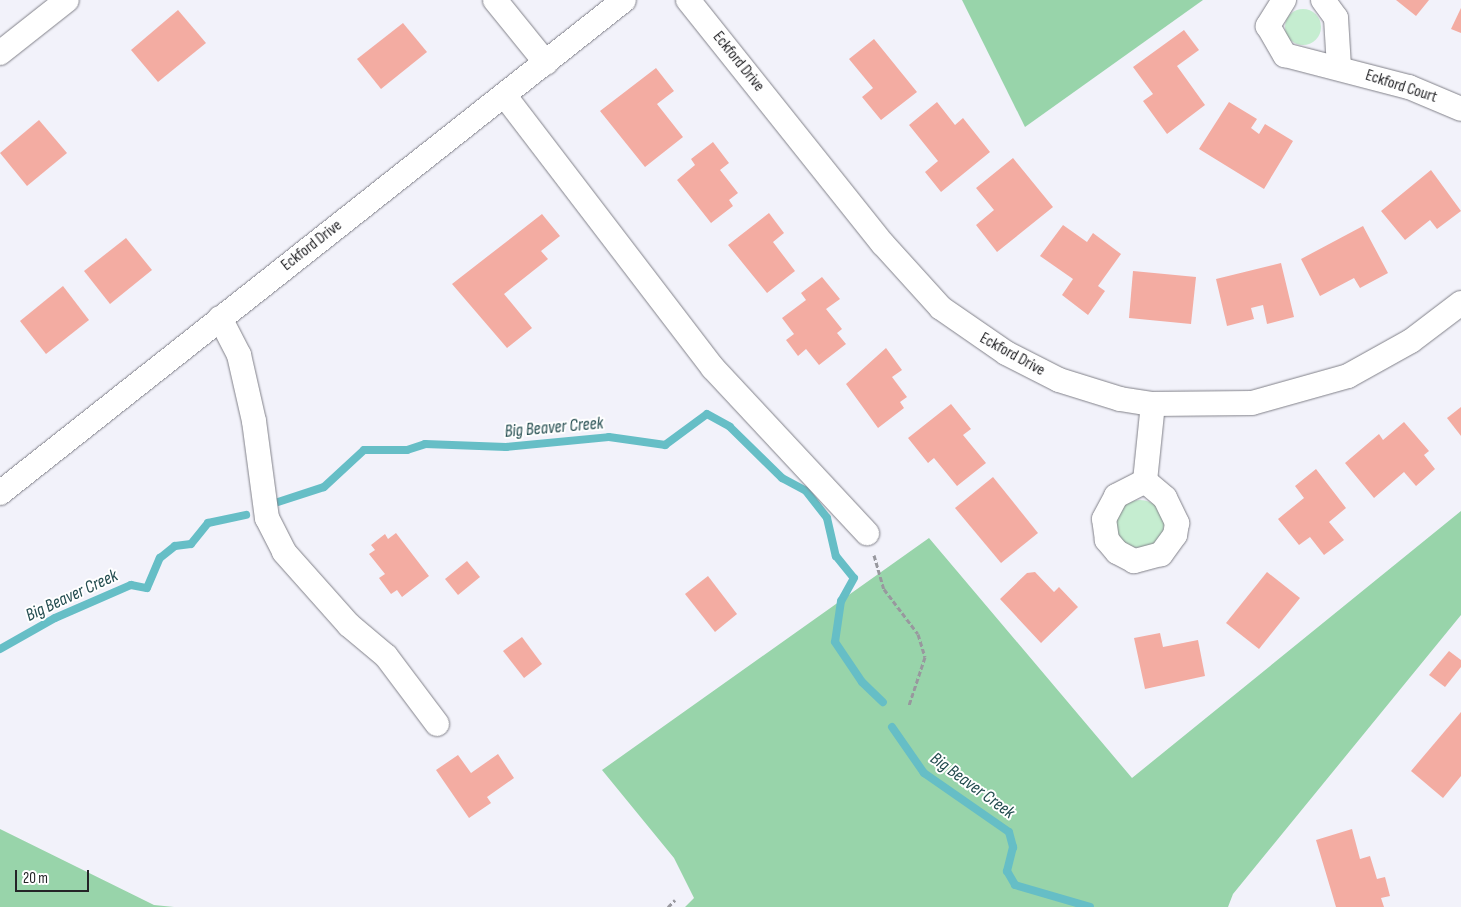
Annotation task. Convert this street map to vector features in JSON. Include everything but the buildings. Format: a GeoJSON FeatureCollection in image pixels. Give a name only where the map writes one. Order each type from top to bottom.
{"type":"FeatureCollection","features":[{"type":"Feature","properties":{"kind":"street"},"geometry":{"type":"LineString","coordinates":[[0,53],[67,0]]}},
{"type":"Feature","properties":{"kind":"street"},"geometry":{"type":"LineString","coordinates":[[495,0],[546,63]]}},
{"type":"Feature","properties":{"kind":"street","name":"Eckford Drive"},"geometry":{"type":"LineString","coordinates":[[0,493],[220,318],[506,96],[624,0]]}},
{"type":"Feature","properties":{"kind":"street","name":"Eckford Drive"},"geometry":{"type":"LineString","coordinates":[[688,0],[883,244],[941,308],[1033,368],[1090,391],[1153,404],[1252,403],[1324,385],[1377,362],[1461,303]]}},
{"type":"Feature","properties":{"kind":"street","name":"Eckford Court"},"geometry":{"type":"LineString","coordinates":[[1284,0],[1268,26],[1277,48],[1298,60],[1339,67],[1409,87],[1461,109]]}},
{"type":"Feature","properties":{"kind":"street"},"geometry":{"type":"LineString","coordinates":[[1323,0],[1336,18],[1339,67]]}},
{"type":"Feature","properties":{"kind":"street"},"geometry":{"type":"LineString","coordinates":[[506,96],[713,368],[829,487],[867,532]]}},
{"type":"Feature","properties":{"kind":"street"},"geometry":{"type":"LineString","coordinates":[[220,318],[239,355],[254,421],[267,518],[284,552],[350,625],[386,656],[437,724]]}},
{"type":"Feature","properties":{"kind":"street"},"geometry":{"type":"LineString","coordinates":[[1145,481],[1153,404]]}},
{"type":"Feature","properties":{"kind":"path"},"geometry":{"type":"LineString","coordinates":[[867,532],[884,589],[918,634],[925,657],[909,704]]}},
{"type":"Feature","properties":{"kind":"path"},"geometry":{"type":"LineString","coordinates":[[668,907],[675,900]]}},
{"type":"Feature","properties":{"kind":"green space"},"geometry":{"type":"Polygon","coordinates":[[[962,0],[1203,0],[1025,127],[962,0]]]}},
{"type":"Feature","properties":{"kind":"green space"},"geometry":{"type":"Polygon","coordinates":[[[1303,9],[1310,10],[1316,14],[1320,20],[1320,34],[1316,40],[1310,44],[1303,45],[1296,44],[1290,40],[1286,34],[1285,27],[1286,20],[1290,14],[1296,10],[1303,9]]]}},
{"type":"Feature","properties":{"kind":"green space"},"geometry":{"type":"Polygon","coordinates":[[[1140,500],[1149,502],[1157,507],[1162,515],[1164,524],[1162,533],[1157,541],[1149,546],[1140,548],[1131,546],[1123,541],[1118,533],[1116,524],[1118,515],[1123,507],[1131,502],[1140,500]]]}},
{"type":"Feature","properties":{"kind":"green space"},"geometry":{"type":"Polygon","coordinates":[[[1461,511],[1461,615],[1233,894],[1228,907],[685,907],[694,898],[674,858],[602,770],[929,538],[1132,778],[1461,511]]]}},
{"type":"Feature","properties":{"kind":"green space"},"geometry":{"type":"Polygon","coordinates":[[[0,829],[154,905],[174,907],[0,907],[0,829]]]}},
{"type":"Feature","properties":{"kind":"waterway","name":"Big Beaver Creek"},"geometry":{"type":"LineString","coordinates":[[278,502],[324,487],[364,450],[407,450],[425,444],[506,447],[609,437],[665,445],[707,414],[730,427],[782,478],[806,491],[827,518],[836,556],[854,578],[841,601],[835,642],[862,682],[883,702]]}},
{"type":"Feature","properties":{"kind":"waterway","name":"Big Beaver Creek"},"geometry":{"type":"LineString","coordinates":[[0,649],[55,618],[131,585],[147,588],[160,558],[175,546],[191,544],[208,523],[246,515]]}},
{"type":"Feature","properties":{"kind":"waterway","name":"Big Beaver Creek"},"geometry":{"type":"LineString","coordinates":[[892,727],[924,773],[1009,832],[1013,847],[1007,871],[1015,885],[1090,907]]}}]}
